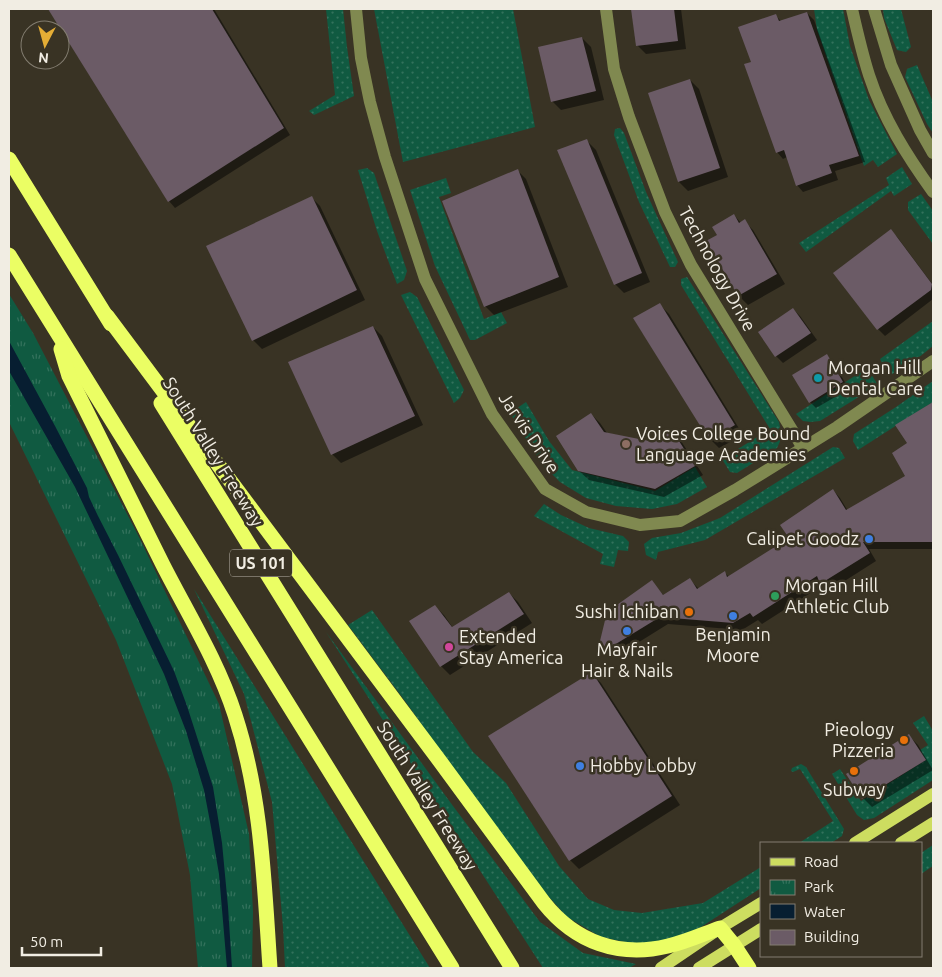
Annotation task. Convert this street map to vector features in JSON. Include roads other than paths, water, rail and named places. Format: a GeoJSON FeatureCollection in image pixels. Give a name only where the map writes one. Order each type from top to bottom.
{"type":"FeatureCollection","features":[{"type":"Feature","properties":{"kind":"highway","name":"South Valley Freeway"},"geometry":{"type":"LineString","coordinates":[[9,159],[512,968]]}},
{"type":"Feature","properties":{"kind":"highway","name":"US 101"},"geometry":{"type":"LineString","coordinates":[[9,255],[452,968]]}},
{"type":"Feature","properties":{"kind":"highway"},"geometry":{"type":"LineString","coordinates":[[107,316],[416,728],[554,916],[581,936],[613,948],[651,949],[670,946],[720,928],[734,945],[748,968]]}},
{"type":"Feature","properties":{"kind":"highway"},"geometry":{"type":"LineString","coordinates":[[54,328],[69,376],[208,651],[224,684],[235,714],[249,766],[258,815],[270,968]]}},
{"type":"Feature","properties":{"kind":"highway"},"geometry":{"type":"LineString","coordinates":[[495,941],[516,968]]}},
{"type":"Feature","properties":{"kind":"main road"},"geometry":{"type":"LineString","coordinates":[[857,842],[933,794]]}},
{"type":"Feature","properties":{"kind":"main road"},"geometry":{"type":"LineString","coordinates":[[902,842],[933,823]]}},
{"type":"Feature","properties":{"kind":"main road"},"geometry":{"type":"LineString","coordinates":[[661,968],[760,904]]}},
{"type":"Feature","properties":{"kind":"main road"},"geometry":{"type":"LineString","coordinates":[[699,968],[760,930]]}},
{"type":"Feature","properties":{"kind":"street","name":"Jarvis Drive"},"geometry":{"type":"LineString","coordinates":[[356,9],[360,58],[370,102],[385,156],[426,280],[492,414],[545,490],[586,512],[640,525],[680,521],[735,490],[837,427],[933,362]]}},
{"type":"Feature","properties":{"kind":"street","name":"Technology Drive"},"geometry":{"type":"LineString","coordinates":[[606,9],[614,69],[629,117],[665,212],[691,265],[803,448]]}},
{"type":"Feature","properties":{"kind":"street"},"geometry":{"type":"LineString","coordinates":[[852,9],[867,69],[881,106],[899,139],[933,192]]}},
{"type":"Feature","properties":{"kind":"street"},"geometry":{"type":"LineString","coordinates":[[874,9],[891,65],[920,130],[933,153]]}},
{"type":"Feature","properties":{"kind":"water"},"geometry":{"type":"Polygon","coordinates":[[[9,341],[87,488],[98,516],[174,671],[187,706],[213,787],[222,843],[232,968],[227,968],[219,874],[204,790],[186,731],[164,674],[75,487],[9,371],[9,341]]]}},
{"type":"Feature","properties":{"kind":"place","name":"Morgan Hill Dental Care"},"geometry":{"type":"Point","coordinates":[818,378]}},
{"type":"Feature","properties":{"kind":"place","name":"Voices College Bound Language Academies"},"geometry":{"type":"Point","coordinates":[626,444]}},
{"type":"Feature","properties":{"kind":"place","name":"Calipet Goodz"},"geometry":{"type":"Point","coordinates":[869,539]}},
{"type":"Feature","properties":{"kind":"place","name":"Morgan Hill Athletic Club"},"geometry":{"type":"Point","coordinates":[775,596]}},
{"type":"Feature","properties":{"kind":"place","name":"Sushi Ichiban"},"geometry":{"type":"Point","coordinates":[689,612]}},
{"type":"Feature","properties":{"kind":"place","name":"Benjamin Moore"},"geometry":{"type":"Point","coordinates":[733,616]}},
{"type":"Feature","properties":{"kind":"place","name":"Mayfair Hair & Nails"},"geometry":{"type":"Point","coordinates":[627,631]}},
{"type":"Feature","properties":{"kind":"place","name":"Extended Stay America"},"geometry":{"type":"Point","coordinates":[449,647]}},
{"type":"Feature","properties":{"kind":"place","name":"Pieology Pizzeria"},"geometry":{"type":"Point","coordinates":[904,740]}},
{"type":"Feature","properties":{"kind":"place","name":"Hobby Lobby"},"geometry":{"type":"Point","coordinates":[580,766]}},
{"type":"Feature","properties":{"kind":"place","name":"Subway"},"geometry":{"type":"Point","coordinates":[854,771]}}]}
